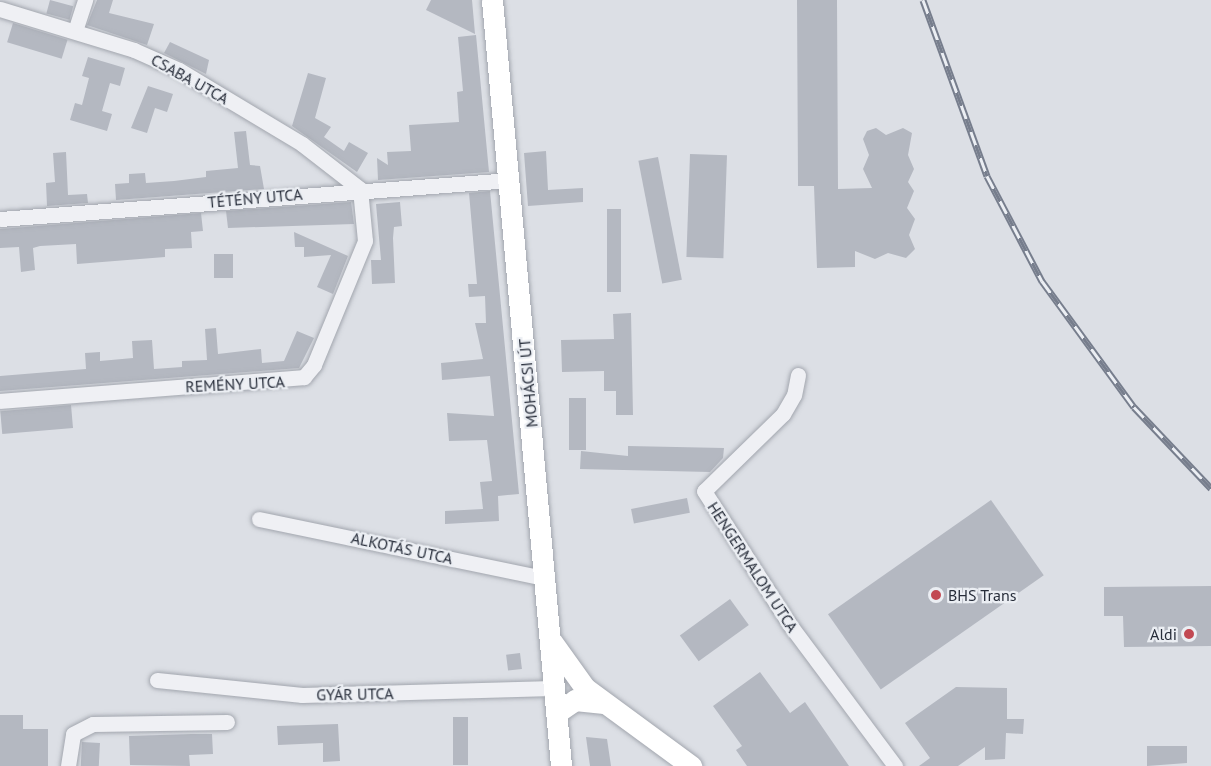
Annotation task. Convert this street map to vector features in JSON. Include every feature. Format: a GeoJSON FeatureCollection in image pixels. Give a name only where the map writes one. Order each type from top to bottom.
{"type":"FeatureCollection","features":[{"type":"Feature","properties":{"kind":"main road","name":"MOHÁCSI ÚT"},"geometry":{"type":"LineString","coordinates":[[492,0],[561,766]]}},
{"type":"Feature","properties":{"kind":"main road"},"geometry":{"type":"LineString","coordinates":[[551,639],[585,688],[691,766]]}},
{"type":"Feature","properties":{"kind":"main road"},"geometry":{"type":"LineString","coordinates":[[556,713],[575,700],[604,703]]}},
{"type":"Feature","properties":{"kind":"street"},"geometry":{"type":"LineString","coordinates":[[75,31],[85,0]]}},
{"type":"Feature","properties":{"kind":"street","name":"CSABA UTCA"},"geometry":{"type":"LineString","coordinates":[[0,9],[134,50],[179,70],[303,144],[360,189]]}},
{"type":"Feature","properties":{"kind":"street","name":"TÉTÉNY UTCA"},"geometry":{"type":"LineString","coordinates":[[0,219],[360,189],[510,180]]}},
{"type":"Feature","properties":{"kind":"street","name":"REMÉNY UTCA"},"geometry":{"type":"LineString","coordinates":[[0,401],[304,377],[314,365],[365,241],[360,189]]}},
{"type":"Feature","properties":{"kind":"street","name":"HENGERMALOM UTCA"},"geometry":{"type":"LineString","coordinates":[[798,375],[794,395],[783,414],[704,491],[790,625],[895,766]]}},
{"type":"Feature","properties":{"kind":"street","name":"ALKOTÁS UTCA"},"geometry":{"type":"LineString","coordinates":[[259,519],[545,578]]}},
{"type":"Feature","properties":{"kind":"street","name":"GYÁR UTCA"},"geometry":{"type":"LineString","coordinates":[[157,680],[302,695],[553,688]]}},
{"type":"Feature","properties":{"kind":"street"},"geometry":{"type":"LineString","coordinates":[[68,766],[73,734],[93,724],[227,722]]}},
{"type":"Feature","properties":{"kind":"building"},"geometry":{"type":"Polygon","coordinates":[[[50,0],[73,6],[70,20],[46,14],[50,0]]]}},
{"type":"Feature","properties":{"kind":"building"},"geometry":{"type":"Polygon","coordinates":[[[97,0],[113,0],[109,13],[154,24],[147,45],[87,25],[97,0]]]}},
{"type":"Feature","properties":{"kind":"building"},"geometry":{"type":"Polygon","coordinates":[[[431,0],[472,0],[475,34],[426,10],[431,0]]]}},
{"type":"Feature","properties":{"kind":"building"},"geometry":{"type":"Polygon","coordinates":[[[797,0],[837,0],[838,189],[872,188],[863,169],[869,155],[863,139],[867,131],[876,128],[886,135],[903,128],[912,133],[908,155],[914,169],[908,182],[914,191],[907,208],[915,219],[909,235],[915,249],[906,258],[888,253],[875,259],[855,251],[855,267],[817,268],[814,186],[798,186],[797,0]]]}},
{"type":"Feature","properties":{"kind":"building"},"geometry":{"type":"Polygon","coordinates":[[[13,23],[68,40],[62,59],[7,42],[13,23]]]}},
{"type":"Feature","properties":{"kind":"building"},"geometry":{"type":"Polygon","coordinates":[[[476,35],[489,172],[378,180],[377,158],[388,165],[387,152],[411,151],[409,125],[459,122],[457,92],[463,91],[458,37],[476,35]]]}},
{"type":"Feature","properties":{"kind":"building"},"geometry":{"type":"Polygon","coordinates":[[[170,42],[209,60],[206,74],[164,53],[170,42]]]}},
{"type":"Feature","properties":{"kind":"building"},"geometry":{"type":"Polygon","coordinates":[[[88,57],[125,68],[120,86],[110,83],[102,111],[112,114],[107,131],[70,120],[75,103],[82,105],[89,78],[82,76],[88,57]]]}},
{"type":"Feature","properties":{"kind":"building"},"geometry":{"type":"Polygon","coordinates":[[[308,73],[326,78],[315,118],[331,127],[324,137],[344,151],[349,142],[368,153],[357,172],[292,126],[308,73]]]}},
{"type":"Feature","properties":{"kind":"building"},"geometry":{"type":"Polygon","coordinates":[[[148,86],[173,94],[167,112],[155,108],[147,133],[131,128],[148,86]]]}},
{"type":"Feature","properties":{"kind":"building"},"geometry":{"type":"Polygon","coordinates":[[[246,131],[250,165],[260,166],[264,189],[116,200],[115,184],[129,183],[129,174],[145,173],[146,183],[206,177],[206,171],[238,168],[234,132],[246,131]]]}},
{"type":"Feature","properties":{"kind":"building"},"geometry":{"type":"Polygon","coordinates":[[[546,151],[548,190],[583,188],[583,202],[528,206],[524,153],[546,151]]]}},
{"type":"Feature","properties":{"kind":"building"},"geometry":{"type":"Polygon","coordinates":[[[66,152],[68,195],[87,194],[88,203],[47,206],[46,183],[55,182],[53,153],[66,152]]]}},
{"type":"Feature","properties":{"kind":"building"},"geometry":{"type":"Polygon","coordinates":[[[690,154],[727,155],[723,258],[686,257],[690,154]]]}},
{"type":"Feature","properties":{"kind":"building"},"geometry":{"type":"Polygon","coordinates":[[[658,157],[682,280],[662,284],[638,161],[658,157]]]}},
{"type":"Feature","properties":{"kind":"building"},"geometry":{"type":"Polygon","coordinates":[[[490,191],[519,494],[498,496],[499,521],[445,524],[445,511],[483,509],[480,482],[492,481],[487,440],[449,441],[447,413],[494,416],[490,376],[442,380],[441,363],[483,359],[475,323],[486,323],[485,296],[469,297],[468,284],[477,284],[469,193],[490,191]]]}},
{"type":"Feature","properties":{"kind":"building"},"geometry":{"type":"Polygon","coordinates":[[[351,202],[354,224],[228,228],[226,211],[351,202]]]}},
{"type":"Feature","properties":{"kind":"building"},"geometry":{"type":"Polygon","coordinates":[[[400,202],[402,226],[394,227],[393,238],[395,283],[372,284],[371,260],[381,260],[376,204],[400,202]]]}},
{"type":"Feature","properties":{"kind":"building"},"geometry":{"type":"Polygon","coordinates":[[[607,209],[621,209],[621,292],[607,292],[607,209]]]}},
{"type":"Feature","properties":{"kind":"building"},"geometry":{"type":"Polygon","coordinates":[[[201,213],[203,231],[191,232],[192,248],[165,249],[165,257],[77,264],[76,244],[40,246],[33,248],[35,270],[21,272],[19,247],[0,248],[0,229],[201,213]]]}},
{"type":"Feature","properties":{"kind":"building"},"geometry":{"type":"Polygon","coordinates":[[[294,232],[348,256],[333,294],[317,287],[331,255],[304,257],[304,247],[295,247],[294,232]]]}},
{"type":"Feature","properties":{"kind":"building"},"geometry":{"type":"Polygon","coordinates":[[[214,254],[233,254],[233,278],[214,278],[214,254]]]}},
{"type":"Feature","properties":{"kind":"building"},"geometry":{"type":"Polygon","coordinates":[[[631,313],[633,415],[616,415],[616,391],[604,391],[604,371],[562,372],[561,340],[614,339],[613,314],[631,313]]]}},
{"type":"Feature","properties":{"kind":"building"},"geometry":{"type":"Polygon","coordinates":[[[216,328],[218,354],[261,349],[262,363],[284,361],[297,331],[314,338],[299,368],[0,391],[0,376],[86,369],[85,353],[100,352],[100,361],[133,358],[132,341],[152,340],[154,369],[182,367],[182,361],[207,360],[205,329],[216,328]]]}},
{"type":"Feature","properties":{"kind":"building"},"geometry":{"type":"Polygon","coordinates":[[[569,398],[586,398],[586,450],[569,450],[569,398]]]}},
{"type":"Feature","properties":{"kind":"building"},"geometry":{"type":"Polygon","coordinates":[[[71,405],[73,428],[2,434],[0,411],[71,405]]]}},
{"type":"Feature","properties":{"kind":"building"},"geometry":{"type":"Polygon","coordinates":[[[628,446],[724,448],[723,458],[710,472],[580,469],[581,451],[628,456],[628,446]]]}},
{"type":"Feature","properties":{"kind":"building"},"geometry":{"type":"Polygon","coordinates":[[[687,498],[690,513],[634,524],[631,509],[687,498]]]}},
{"type":"Feature","properties":{"kind":"building","name":"BHS Trans"},"geometry":{"type":"Polygon","coordinates":[[[991,500],[1044,575],[881,690],[828,614],[991,500]]]}},
{"type":"Feature","properties":{"kind":"building"},"geometry":{"type":"Polygon","coordinates":[[[1211,586],[1211,646],[1124,647],[1123,616],[1104,616],[1104,587],[1211,586]]]}},
{"type":"Feature","properties":{"kind":"building"},"geometry":{"type":"Polygon","coordinates":[[[730,599],[749,625],[699,661],[680,635],[730,599]]]}},
{"type":"Feature","properties":{"kind":"building"},"geometry":{"type":"Polygon","coordinates":[[[520,653],[522,669],[508,671],[506,655],[520,653]]]}},
{"type":"Feature","properties":{"kind":"building"},"geometry":{"type":"Polygon","coordinates":[[[760,672],[790,713],[805,702],[849,766],[747,766],[736,750],[742,746],[713,706],[760,672]]]}},
{"type":"Feature","properties":{"kind":"building"},"geometry":{"type":"Polygon","coordinates":[[[956,687],[1007,688],[1007,719],[1024,719],[1023,734],[1006,733],[1005,759],[985,760],[985,747],[958,766],[919,766],[930,758],[905,723],[956,687]]]}},
{"type":"Feature","properties":{"kind":"building"},"geometry":{"type":"Polygon","coordinates":[[[0,715],[23,715],[23,729],[48,729],[48,766],[0,766],[0,715]]]}},
{"type":"Feature","properties":{"kind":"building"},"geometry":{"type":"Polygon","coordinates":[[[453,717],[468,717],[468,765],[453,765],[453,717]]]}},
{"type":"Feature","properties":{"kind":"building"},"geometry":{"type":"Polygon","coordinates":[[[338,724],[340,761],[323,762],[323,743],[278,745],[277,726],[338,724]]]}},
{"type":"Feature","properties":{"kind":"building"},"geometry":{"type":"Polygon","coordinates":[[[212,734],[213,754],[189,755],[190,766],[130,765],[129,736],[212,734]]]}},
{"type":"Feature","properties":{"kind":"building"},"geometry":{"type":"Polygon","coordinates":[[[586,737],[607,739],[611,766],[590,766],[586,737]]]}},
{"type":"Feature","properties":{"kind":"building"},"geometry":{"type":"Polygon","coordinates":[[[82,742],[100,743],[99,766],[81,766],[82,742]]]}},
{"type":"Feature","properties":{"kind":"building"},"geometry":{"type":"Polygon","coordinates":[[[1147,746],[1187,746],[1187,763],[1147,766],[1147,746]]]}},
{"type":"Feature","properties":{"kind":"railway"},"geometry":{"type":"LineString","coordinates":[[923,0],[987,176],[1042,281],[1134,407],[1211,488]]}},
{"type":"Feature","properties":{"kind":"place","name":"BHS Trans"},"geometry":{"type":"Point","coordinates":[936,595]}},
{"type":"Feature","properties":{"kind":"place","name":"Aldi"},"geometry":{"type":"Point","coordinates":[1189,634]}}]}
